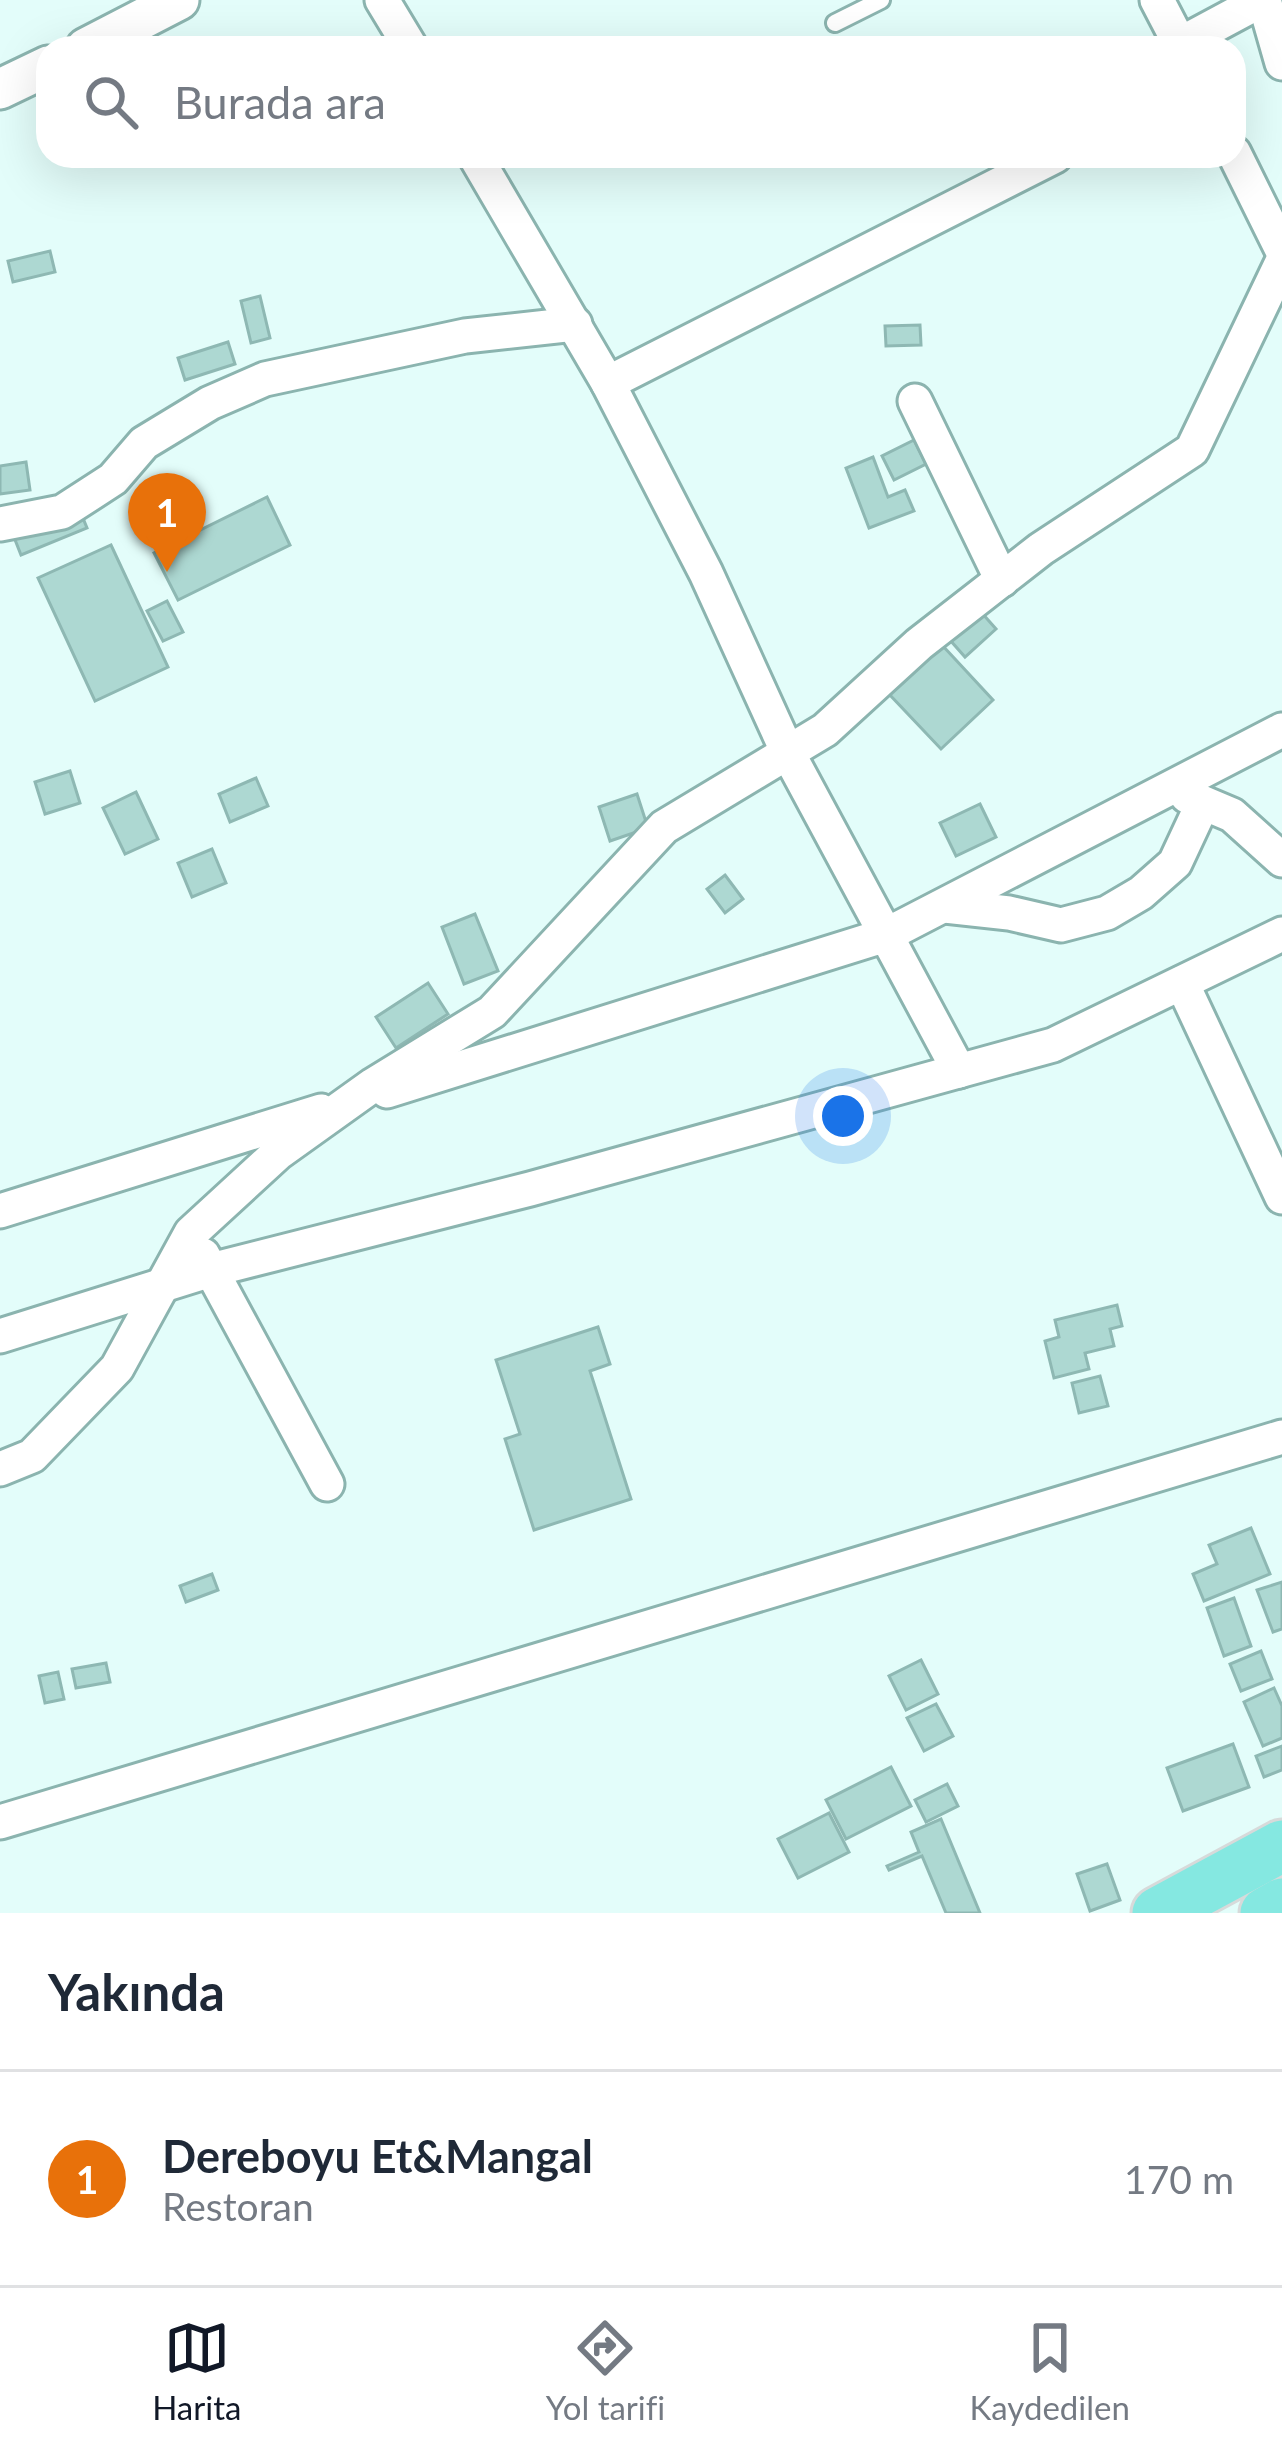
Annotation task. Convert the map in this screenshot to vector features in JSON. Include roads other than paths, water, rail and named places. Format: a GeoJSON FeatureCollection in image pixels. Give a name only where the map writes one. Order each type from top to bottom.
{"type":"FeatureCollection","features":[{"type":"Feature","properties":{"kind":"main road"},"geometry":{"type":"LineString","coordinates":[[1158,1913],[1282,1846]]}},
{"type":"Feature","properties":{"kind":"main road"},"geometry":{"type":"LineString","coordinates":[[1266,1913],[1282,1904]]}},
{"type":"Feature","properties":{"kind":"street"},"geometry":{"type":"LineString","coordinates":[[109,36],[179,0]]}},
{"type":"Feature","properties":{"kind":"street"},"geometry":{"type":"LineString","coordinates":[[382,0],[403,36]]}},
{"type":"Feature","properties":{"kind":"street"},"geometry":{"type":"LineString","coordinates":[[1157,0],[1176,36]]}},
{"type":"Feature","properties":{"kind":"street"},"geometry":{"type":"LineString","coordinates":[[1199,36],[1263,0],[1282,63]]}},
{"type":"Feature","properties":{"kind":"street"},"geometry":{"type":"LineString","coordinates":[[1,86],[36,71]]}},
{"type":"Feature","properties":{"kind":"street"},"geometry":{"type":"LineString","coordinates":[[482,168],[608,383],[706,573],[788,753],[959,1071]]}},
{"type":"Feature","properties":{"kind":"street"},"geometry":{"type":"LineString","coordinates":[[608,383],[1030,168]]}},
{"type":"Feature","properties":{"kind":"street"},"geometry":{"type":"LineString","coordinates":[[1241,168],[1282,250]]}},
{"type":"Feature","properties":{"kind":"street"},"geometry":{"type":"LineString","coordinates":[[0,1469],[32,1456],[117,1368],[191,1233],[278,1153],[347,1103],[492,1012],[664,827],[825,730],[919,644],[1041,550],[1192,450],[1282,262]]}},
{"type":"Feature","properties":{"kind":"street"},"geometry":{"type":"LineString","coordinates":[[0,524],[62,512],[113,479],[144,443],[210,403],[265,379],[465,336],[575,324]]}},
{"type":"Feature","properties":{"kind":"street"},"geometry":{"type":"LineString","coordinates":[[915,401],[1002,580]]}},
{"type":"Feature","properties":{"kind":"street"},"geometry":{"type":"LineString","coordinates":[[0,1211],[886,935],[1282,730]]}},
{"type":"Feature","properties":{"kind":"street"},"geometry":{"type":"LineString","coordinates":[[1168,789],[1232,815],[1282,860]]}},
{"type":"Feature","properties":{"kind":"street"},"geometry":{"type":"LineString","coordinates":[[944,905],[1061,925],[1107,913],[1141,893],[1175,863],[1203,803]]}},
{"type":"Feature","properties":{"kind":"street"},"geometry":{"type":"LineString","coordinates":[[0,1336],[211,1270],[530,1189],[1053,1045],[1282,934]]}},
{"type":"Feature","properties":{"kind":"street"},"geometry":{"type":"LineString","coordinates":[[1182,983],[1282,1197]]}},
{"type":"Feature","properties":{"kind":"street"},"geometry":{"type":"LineString","coordinates":[[191,1233],[327,1484]]}},
{"type":"Feature","properties":{"kind":"street"},"geometry":{"type":"LineString","coordinates":[[0,1822],[1282,1437]]}},
{"type":"Feature","properties":{"kind":"lane"},"geometry":{"type":"LineString","coordinates":[[835,23],[881,0]]}},
{"type":"Feature","properties":{"kind":"place","name":"Dereboyu Et&Mangal"},"geometry":{"type":"Point","coordinates":[167,572]}}]}
